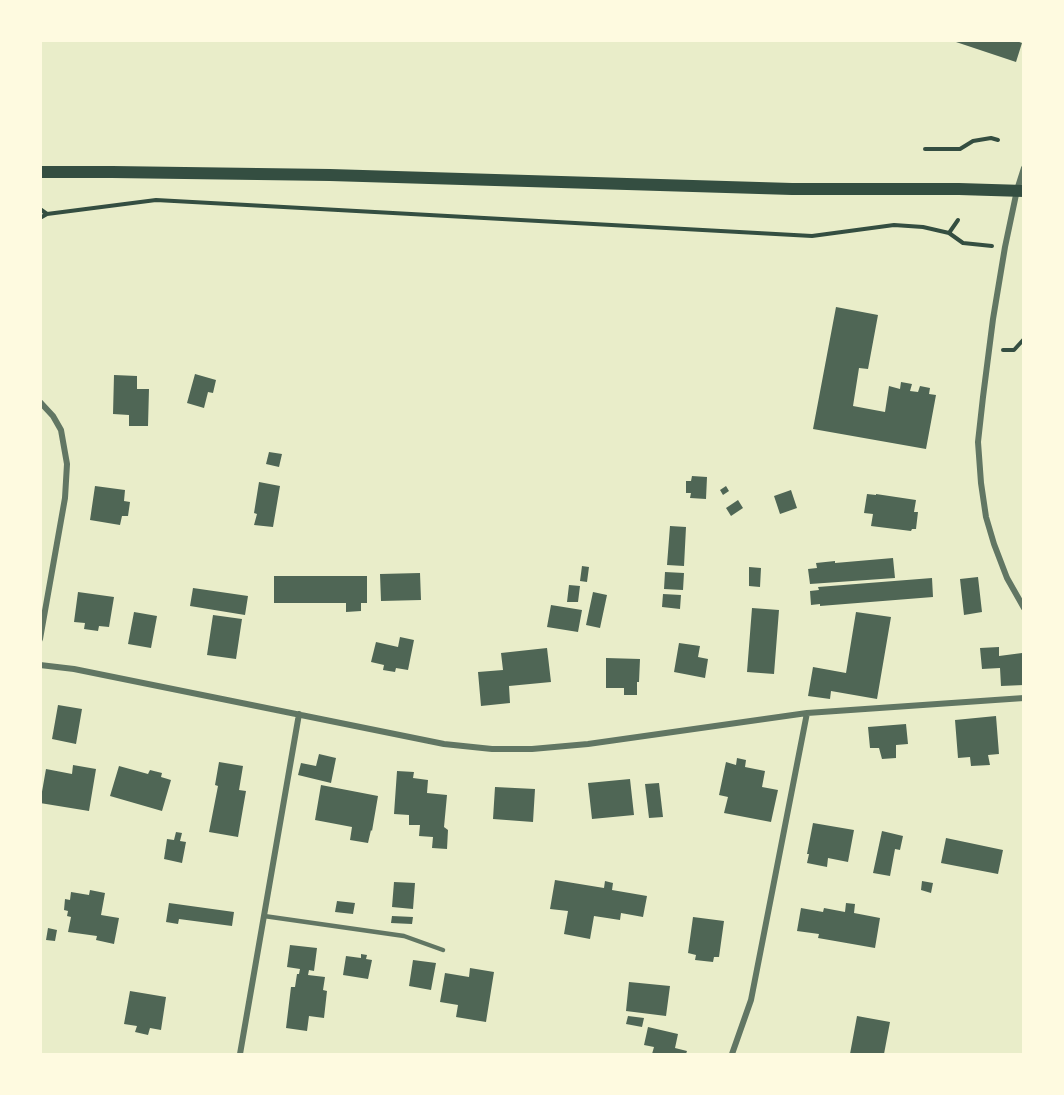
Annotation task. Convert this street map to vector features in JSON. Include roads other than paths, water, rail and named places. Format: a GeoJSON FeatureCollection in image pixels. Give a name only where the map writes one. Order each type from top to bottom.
{"type":"FeatureCollection","features":[{"type":"Feature","properties":{"kind":"main road"},"geometry":{"type":"LineString","coordinates":[[40,172],[318,175],[792,189],[1020,190]]}},
{"type":"Feature","properties":{"kind":"street"},"geometry":{"type":"LineString","coordinates":[[1023,168],[1020,190],[1005,247],[989,349],[978,442],[986,517],[1007,578],[1023,608]]}},
{"type":"Feature","properties":{"kind":"street"},"geometry":{"type":"LineString","coordinates":[[40,402],[53,416],[60,430],[67,464],[65,498],[40,639]]}},
{"type":"Feature","properties":{"kind":"street"},"geometry":{"type":"LineString","coordinates":[[40,665],[74,669],[444,744],[492,749],[532,749],[588,744],[807,713],[1023,698]]}},
{"type":"Feature","properties":{"kind":"street"},"geometry":{"type":"LineString","coordinates":[[732,1054],[751,1000],[807,713]]}},
{"type":"Feature","properties":{"kind":"street"},"geometry":{"type":"LineString","coordinates":[[240,1054],[299,714]]}},
{"type":"Feature","properties":{"kind":"lane"},"geometry":{"type":"LineString","coordinates":[[264,916],[404,936],[443,950]]}}]}
